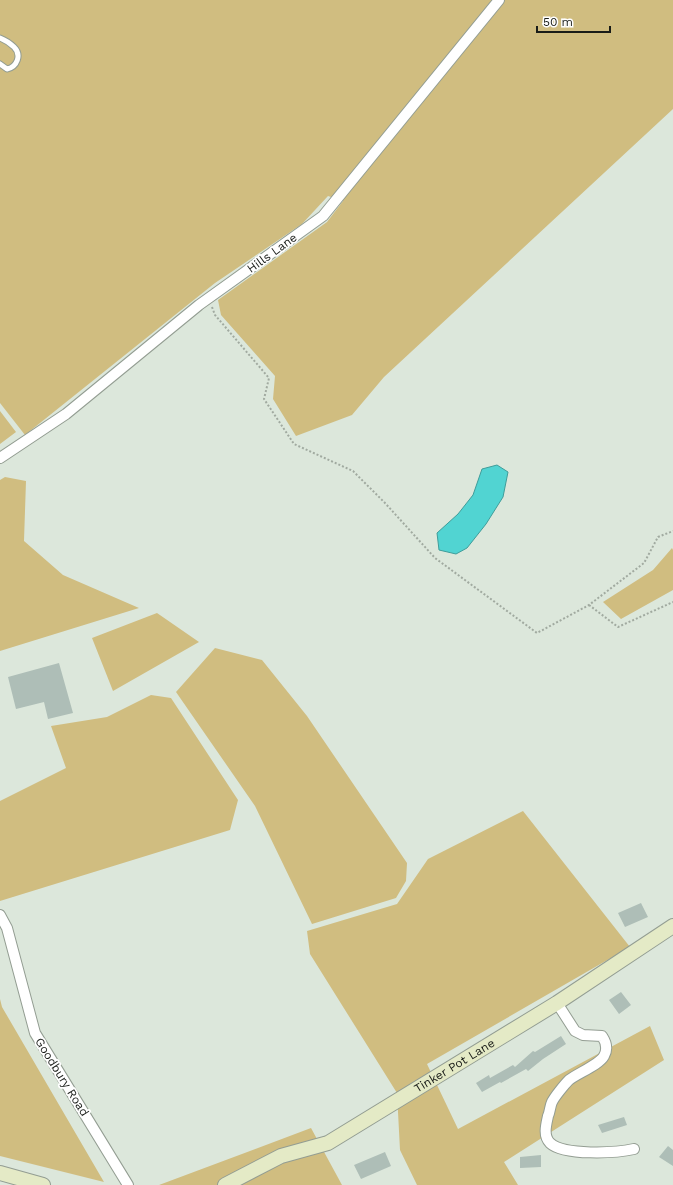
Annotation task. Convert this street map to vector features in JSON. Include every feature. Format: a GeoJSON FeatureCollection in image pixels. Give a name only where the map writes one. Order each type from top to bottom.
{"type":"FeatureCollection","features":[{"type":"Feature","properties":{"kind":"street","name":"Hills Lane"},"geometry":{"type":"LineString","coordinates":[[0,458],[66,414],[199,305],[323,216],[499,0]]}},
{"type":"Feature","properties":{"kind":"street","name":"Goodbury Road"},"geometry":{"type":"LineString","coordinates":[[0,915],[7,928],[35,1033],[128,1185]]}},
{"type":"Feature","properties":{"kind":"street","name":"Tinker Pot Lane"},"geometry":{"type":"LineString","coordinates":[[225,1185],[281,1156],[328,1143],[557,1003],[673,926]]}},
{"type":"Feature","properties":{"kind":"street"},"geometry":{"type":"LineString","coordinates":[[557,1003],[575,1031],[583,1035],[602,1036],[606,1041],[607,1050],[604,1057],[569,1080],[552,1102],[546,1126],[546,1135],[550,1142],[559,1148],[578,1152],[601,1152],[634,1149]]}},
{"type":"Feature","properties":{"kind":"street"},"geometry":{"type":"LineString","coordinates":[[0,1173],[43,1185]]}},
{"type":"Feature","properties":{"kind":"lane"},"geometry":{"type":"LineString","coordinates":[[0,38],[15,47],[18,59],[12,68],[7,69],[0,64]]}},
{"type":"Feature","properties":{"kind":"path"},"geometry":{"type":"LineString","coordinates":[[215,315],[268,378],[264,399],[294,444],[353,471],[385,502],[435,558],[537,633],[589,605],[644,562],[658,536],[673,531]]}},
{"type":"Feature","properties":{"kind":"path"},"geometry":{"type":"LineString","coordinates":[[589,605],[618,627],[673,602]]}},
{"type":"Feature","properties":{"kind":"shaded area"},"geometry":{"type":"Polygon","coordinates":[[[0,0],[673,0],[673,109],[384,377],[352,415],[296,436],[273,399],[275,376],[221,315],[218,300],[327,222],[343,201],[328,196],[302,224],[215,283],[25,435],[0,403],[0,0]]]}},
{"type":"Feature","properties":{"kind":"shaded area"},"geometry":{"type":"Polygon","coordinates":[[[0,411],[16,432],[0,444],[0,411]]]}},
{"type":"Feature","properties":{"kind":"shaded area"},"geometry":{"type":"Polygon","coordinates":[[[5,477],[26,481],[24,541],[63,575],[139,608],[0,651],[0,480],[5,477]]]}},
{"type":"Feature","properties":{"kind":"shaded area"},"geometry":{"type":"Polygon","coordinates":[[[672,548],[673,590],[621,619],[603,602],[653,570],[672,548]]]}},
{"type":"Feature","properties":{"kind":"shaded area"},"geometry":{"type":"Polygon","coordinates":[[[157,613],[199,642],[113,691],[92,638],[157,613]]]}},
{"type":"Feature","properties":{"kind":"shaded area"},"geometry":{"type":"Polygon","coordinates":[[[215,648],[262,660],[307,716],[407,863],[406,881],[396,898],[312,924],[255,806],[176,692],[215,648]]]}},
{"type":"Feature","properties":{"kind":"shaded area"},"geometry":{"type":"Polygon","coordinates":[[[151,695],[171,698],[238,800],[230,830],[0,901],[0,801],[66,768],[51,726],[107,717],[151,695]]]}},
{"type":"Feature","properties":{"kind":"shaded area"},"geometry":{"type":"Polygon","coordinates":[[[523,811],[630,947],[427,1064],[458,1129],[650,1026],[664,1060],[504,1162],[518,1185],[417,1185],[400,1150],[397,1093],[310,954],[307,931],[397,904],[428,859],[523,811]]]}},
{"type":"Feature","properties":{"kind":"shaded area"},"geometry":{"type":"Polygon","coordinates":[[[0,999],[2,1007],[104,1182],[0,1156],[0,999]]]}},
{"type":"Feature","properties":{"kind":"shaded area"},"geometry":{"type":"Polygon","coordinates":[[[311,1128],[342,1185],[159,1185],[311,1128]]]}},
{"type":"Feature","properties":{"kind":"water"},"geometry":{"type":"Polygon","coordinates":[[[497,465],[508,472],[503,497],[486,524],[467,548],[456,554],[439,550],[437,533],[458,514],[473,495],[482,469],[497,465]]]}},
{"type":"Feature","properties":{"kind":"building"},"geometry":{"type":"Polygon","coordinates":[[[59,663],[73,713],[48,719],[44,702],[16,709],[8,677],[59,663]]]}},
{"type":"Feature","properties":{"kind":"building"},"geometry":{"type":"Polygon","coordinates":[[[641,903],[648,917],[625,927],[618,913],[641,903]]]}},
{"type":"Feature","properties":{"kind":"building"},"geometry":{"type":"Polygon","coordinates":[[[621,992],[631,1005],[619,1014],[609,1000],[621,992]]]}},
{"type":"Feature","properties":{"kind":"building"},"geometry":{"type":"Polygon","coordinates":[[[561,1036],[566,1044],[528,1071],[526,1069],[482,1092],[476,1083],[489,1075],[490,1078],[513,1065],[515,1067],[533,1051],[535,1052],[561,1036]]]}},
{"type":"Feature","properties":{"kind":"building"},"geometry":{"type":"Polygon","coordinates":[[[624,1117],[627,1125],[602,1133],[598,1125],[624,1117]]]}},
{"type":"Feature","properties":{"kind":"building"},"geometry":{"type":"Polygon","coordinates":[[[668,1146],[673,1150],[673,1166],[659,1157],[668,1146]]]}},
{"type":"Feature","properties":{"kind":"building"},"geometry":{"type":"Polygon","coordinates":[[[385,1152],[391,1166],[361,1179],[354,1165],[385,1152]]]}},
{"type":"Feature","properties":{"kind":"building"},"geometry":{"type":"Polygon","coordinates":[[[541,1155],[541,1167],[520,1168],[520,1157],[541,1155]]]}}]}
